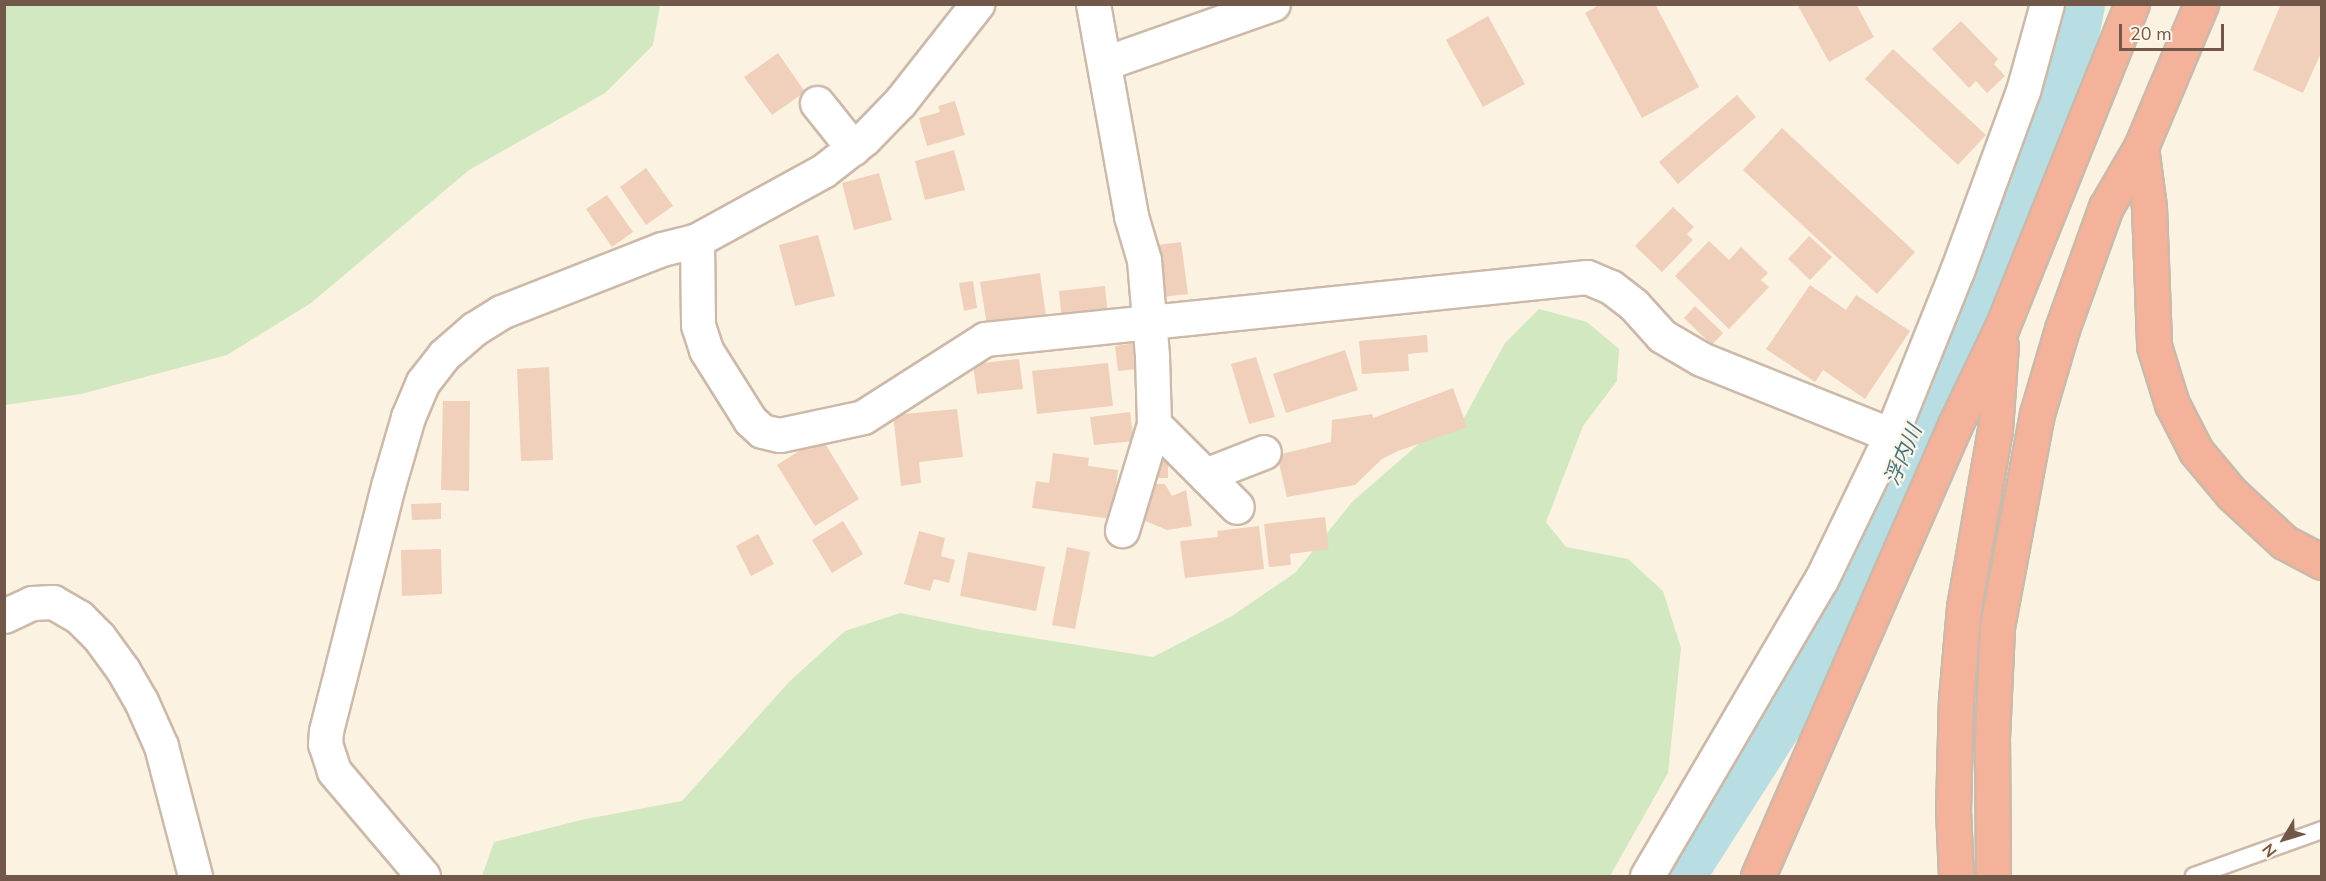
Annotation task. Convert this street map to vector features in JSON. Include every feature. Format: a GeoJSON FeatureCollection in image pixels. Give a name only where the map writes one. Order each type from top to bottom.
{"type":"FeatureCollection","features":[{"type":"Feature","properties":{"kind":"highway"},"geometry":{"type":"LineString","coordinates":[[1758,876],[1955,424],[2002,327],[2132,4]]}},
{"type":"Feature","properties":{"kind":"highway"},"geometry":{"type":"LineString","coordinates":[[1993,876],[1992,738],[1997,627],[2037,414],[2062,329],[2106,207],[2141,147],[2201,4]]}},
{"type":"Feature","properties":{"kind":"highway"},"geometry":{"type":"LineString","coordinates":[[2141,147],[2150,207],[2154,346],[2172,404],[2196,451],[2232,494],[2284,542],[2322,562]]}},
{"type":"Feature","properties":{"kind":"highway"},"geometry":{"type":"LineString","coordinates":[[1956,876],[1954,778],[1964,607],[1995,430],[2002,327]]}},
{"type":"Feature","properties":{"kind":"street"},"geometry":{"type":"LineString","coordinates":[[423,876],[334,771],[325,744],[326,731],[388,486],[408,417],[423,382],[444,355],[474,329],[501,312],[662,249],[697,240],[806,182],[853,148],[900,102],[977,4]]}},
{"type":"Feature","properties":{"kind":"street"},"geometry":{"type":"LineString","coordinates":[[1093,4],[1131,216],[1144,260],[1149,321],[1154,424],[1122,530]]}},
{"type":"Feature","properties":{"kind":"street"},"geometry":{"type":"LineString","coordinates":[[1105,63],[1273,4]]}},
{"type":"Feature","properties":{"kind":"street"},"geometry":{"type":"LineString","coordinates":[[1647,876],[1821,580],[1890,435],[1957,271],[2024,91],[2047,4]]}},
{"type":"Feature","properties":{"kind":"street"},"geometry":{"type":"LineString","coordinates":[[818,103],[853,148]]}},
{"type":"Feature","properties":{"kind":"street"},"geometry":{"type":"LineString","coordinates":[[697,240],[698,325],[705,350],[750,420],[762,431],[780,435],[863,417],[985,339],[1587,277],[1611,287],[1634,305],[1662,336],[1701,360],[1890,435]]}},
{"type":"Feature","properties":{"kind":"street"},"geometry":{"type":"LineString","coordinates":[[1154,424],[1237,507]]}},
{"type":"Feature","properties":{"kind":"street"},"geometry":{"type":"LineString","coordinates":[[1205,474],[1264,452]]}},
{"type":"Feature","properties":{"kind":"street"},"geometry":{"type":"LineString","coordinates":[[4,615],[32,603],[53,602],[79,617],[99,637],[141,701],[161,746],[195,876]]}},
{"type":"Feature","properties":{"kind":"lane"},"geometry":{"type":"LineString","coordinates":[[2194,876],[2322,830]]}},
{"type":"Feature","properties":{"kind":"green space"},"geometry":{"type":"Polygon","coordinates":[[[4,5],[660,5],[653,45],[605,93],[469,170],[311,303],[227,355],[81,394],[5,405],[4,5]]]}},
{"type":"Feature","properties":{"kind":"green space"},"geometry":{"type":"Polygon","coordinates":[[[1539,309],[1587,322],[1619,349],[1617,381],[1583,426],[1546,522],[1566,547],[1628,559],[1663,591],[1681,648],[1668,773],[1610,876],[482,876],[494,842],[581,820],[682,801],[790,681],[845,631],[900,613],[983,630],[1153,657],[1232,616],[1296,572],[1352,502],[1430,434],[1459,427],[1505,343],[1539,309]]]}},
{"type":"Feature","properties":{"kind":"building"},"geometry":{"type":"Polygon","coordinates":[[[1601,4],[1655,4],[1699,87],[1642,118],[1585,13],[1601,4]]]}},
{"type":"Feature","properties":{"kind":"building"},"geometry":{"type":"Polygon","coordinates":[[[1797,4],[1856,4],[1874,37],[1829,62],[1797,4]]]}},
{"type":"Feature","properties":{"kind":"building"},"geometry":{"type":"Polygon","coordinates":[[[2281,4],[2322,4],[2322,51],[2303,93],[2253,70],[2281,4]]]}},
{"type":"Feature","properties":{"kind":"building"},"geometry":{"type":"Polygon","coordinates":[[[1488,16],[1525,84],[1483,107],[1446,40],[1488,16]]]}},
{"type":"Feature","properties":{"kind":"building"},"geometry":{"type":"Polygon","coordinates":[[[1961,21],[1998,59],[1994,64],[2005,76],[1987,93],[1976,81],[1969,88],[1932,49],[1961,21]]]}},
{"type":"Feature","properties":{"kind":"building"},"geometry":{"type":"Polygon","coordinates":[[[1893,49],[1986,135],[1958,165],[1865,79],[1893,49]]]}},
{"type":"Feature","properties":{"kind":"building"},"geometry":{"type":"Polygon","coordinates":[[[778,53],[805,92],[772,115],[744,77],[778,53]]]}},
{"type":"Feature","properties":{"kind":"building"},"geometry":{"type":"Polygon","coordinates":[[[1737,95],[1756,117],[1678,184],[1659,162],[1737,95]]]}},
{"type":"Feature","properties":{"kind":"building"},"geometry":{"type":"Polygon","coordinates":[[[955,101],[965,135],[927,146],[919,118],[940,112],[938,106],[955,101]]]}},
{"type":"Feature","properties":{"kind":"building"},"geometry":{"type":"Polygon","coordinates":[[[1782,128],[1915,252],[1877,294],[1743,170],[1782,128]]]}},
{"type":"Feature","properties":{"kind":"building"},"geometry":{"type":"Polygon","coordinates":[[[954,150],[965,190],[925,200],[915,161],[954,150]]]}},
{"type":"Feature","properties":{"kind":"building"},"geometry":{"type":"Polygon","coordinates":[[[646,168],[673,206],[646,225],[620,187],[646,168]]]}},
{"type":"Feature","properties":{"kind":"building"},"geometry":{"type":"Polygon","coordinates":[[[879,173],[892,220],[854,230],[842,183],[879,173]]]}},
{"type":"Feature","properties":{"kind":"building"},"geometry":{"type":"Polygon","coordinates":[[[607,195],[633,232],[612,247],[586,209],[607,195]]]}},
{"type":"Feature","properties":{"kind":"building"},"geometry":{"type":"Polygon","coordinates":[[[1673,207],[1694,227],[1687,234],[1693,240],[1662,272],[1635,246],[1673,207]]]}},
{"type":"Feature","properties":{"kind":"building"},"geometry":{"type":"Polygon","coordinates":[[[818,235],[835,296],[795,306],[779,245],[818,235]]]}},
{"type":"Feature","properties":{"kind":"building"},"geometry":{"type":"Polygon","coordinates":[[[1809,236],[1832,257],[1810,280],[1788,259],[1809,236]]]}},
{"type":"Feature","properties":{"kind":"building"},"geometry":{"type":"Polygon","coordinates":[[[1709,241],[1729,260],[1741,247],[1768,273],[1761,280],[1769,287],[1729,329],[1675,276],[1709,241]]]}},
{"type":"Feature","properties":{"kind":"building"},"geometry":{"type":"Polygon","coordinates":[[[1181,242],[1188,294],[1163,297],[1156,245],[1181,242]]]}},
{"type":"Feature","properties":{"kind":"building"},"geometry":{"type":"Polygon","coordinates":[[[1040,273],[1046,316],[987,325],[980,282],[1040,273]]]}},
{"type":"Feature","properties":{"kind":"building"},"geometry":{"type":"Polygon","coordinates":[[[973,281],[977,308],[964,311],[959,283],[973,281]]]}},
{"type":"Feature","properties":{"kind":"building"},"geometry":{"type":"Polygon","coordinates":[[[1810,285],[1846,310],[1856,295],[1910,331],[1865,399],[1823,370],[1815,382],[1766,349],[1810,285]]]}},
{"type":"Feature","properties":{"kind":"building"},"geometry":{"type":"Polygon","coordinates":[[[1105,286],[1108,317],[1062,322],[1059,291],[1105,286]]]}},
{"type":"Feature","properties":{"kind":"building"},"geometry":{"type":"Polygon","coordinates":[[[1695,306],[1723,333],[1712,345],[1684,318],[1695,306]]]}},
{"type":"Feature","properties":{"kind":"building"},"geometry":{"type":"Polygon","coordinates":[[[1427,335],[1428,352],[1408,354],[1409,371],[1362,374],[1359,341],[1427,335]]]}},
{"type":"Feature","properties":{"kind":"building"},"geometry":{"type":"Polygon","coordinates":[[[1135,343],[1138,369],[1118,371],[1115,346],[1135,343]]]}},
{"type":"Feature","properties":{"kind":"building"},"geometry":{"type":"Polygon","coordinates":[[[1345,350],[1358,390],[1286,413],[1273,374],[1345,350]]]}},
{"type":"Feature","properties":{"kind":"building"},"geometry":{"type":"Polygon","coordinates":[[[1256,357],[1275,417],[1249,424],[1231,364],[1256,357]]]}},
{"type":"Feature","properties":{"kind":"building"},"geometry":{"type":"Polygon","coordinates":[[[1019,359],[1023,389],[977,394],[973,364],[1019,359]]]}},
{"type":"Feature","properties":{"kind":"building"},"geometry":{"type":"Polygon","coordinates":[[[1108,363],[1113,406],[1037,414],[1032,371],[1108,363]]]}},
{"type":"Feature","properties":{"kind":"building"},"geometry":{"type":"Polygon","coordinates":[[[549,367],[553,460],[521,461],[517,369],[549,367]]]}},
{"type":"Feature","properties":{"kind":"building"},"geometry":{"type":"Polygon","coordinates":[[[1453,388],[1467,427],[1398,451],[1382,459],[1355,485],[1287,497],[1277,455],[1331,442],[1332,420],[1372,414],[1373,418],[1453,388]]]}},
{"type":"Feature","properties":{"kind":"building"},"geometry":{"type":"Polygon","coordinates":[[[443,401],[470,401],[469,491],[441,490],[443,401]]]}},
{"type":"Feature","properties":{"kind":"building"},"geometry":{"type":"Polygon","coordinates":[[[957,409],[963,457],[919,462],[921,483],[901,486],[893,415],[957,409]]]}},
{"type":"Feature","properties":{"kind":"building"},"geometry":{"type":"Polygon","coordinates":[[[1130,412],[1134,441],[1094,445],[1090,417],[1130,412]]]}},
{"type":"Feature","properties":{"kind":"building"},"geometry":{"type":"Polygon","coordinates":[[[821,437],[859,499],[815,526],[777,465],[821,437]]]}},
{"type":"Feature","properties":{"kind":"building"},"geometry":{"type":"Polygon","coordinates":[[[1053,453],[1089,458],[1088,466],[1118,470],[1112,519],[1032,508],[1036,481],[1049,483],[1053,453]]]}},
{"type":"Feature","properties":{"kind":"building"},"geometry":{"type":"Polygon","coordinates":[[[1154,455],[1168,456],[1168,478],[1153,478],[1154,455]]]}},
{"type":"Feature","properties":{"kind":"building"},"geometry":{"type":"Polygon","coordinates":[[[1144,484],[1165,484],[1172,496],[1186,490],[1192,526],[1167,530],[1138,518],[1144,484]]]}},
{"type":"Feature","properties":{"kind":"building"},"geometry":{"type":"Polygon","coordinates":[[[441,503],[441,519],[412,520],[411,504],[441,503]]]}},
{"type":"Feature","properties":{"kind":"building"},"geometry":{"type":"Polygon","coordinates":[[[1325,517],[1329,549],[1290,554],[1291,565],[1269,567],[1264,524],[1325,517]]]}},
{"type":"Feature","properties":{"kind":"building"},"geometry":{"type":"Polygon","coordinates":[[[843,521],[863,554],[832,573],[812,540],[843,521]]]}},
{"type":"Feature","properties":{"kind":"building"},"geometry":{"type":"Polygon","coordinates":[[[1259,526],[1264,569],[1185,578],[1180,541],[1218,537],[1217,531],[1259,526]]]}},
{"type":"Feature","properties":{"kind":"building"},"geometry":{"type":"Polygon","coordinates":[[[919,531],[945,538],[941,556],[955,560],[949,583],[934,579],[930,591],[904,584],[919,531]]]}},
{"type":"Feature","properties":{"kind":"building"},"geometry":{"type":"Polygon","coordinates":[[[758,534],[774,564],[751,576],[736,546],[758,534]]]}},
{"type":"Feature","properties":{"kind":"building"},"geometry":{"type":"Polygon","coordinates":[[[1067,547],[1090,552],[1075,629],[1052,625],[1067,547]]]}},
{"type":"Feature","properties":{"kind":"building"},"geometry":{"type":"Polygon","coordinates":[[[441,549],[442,594],[402,596],[401,550],[441,549]]]}},
{"type":"Feature","properties":{"kind":"building"},"geometry":{"type":"Polygon","coordinates":[[[968,552],[1045,567],[1036,611],[960,596],[968,552]]]}},
{"type":"Feature","properties":{"kind":"waterway","name":"浮内川"},"geometry":{"type":"LineString","coordinates":[[1672,876],[1788,694],[1864,546],[1942,362],[2063,54],[2073,4]]}}]}
